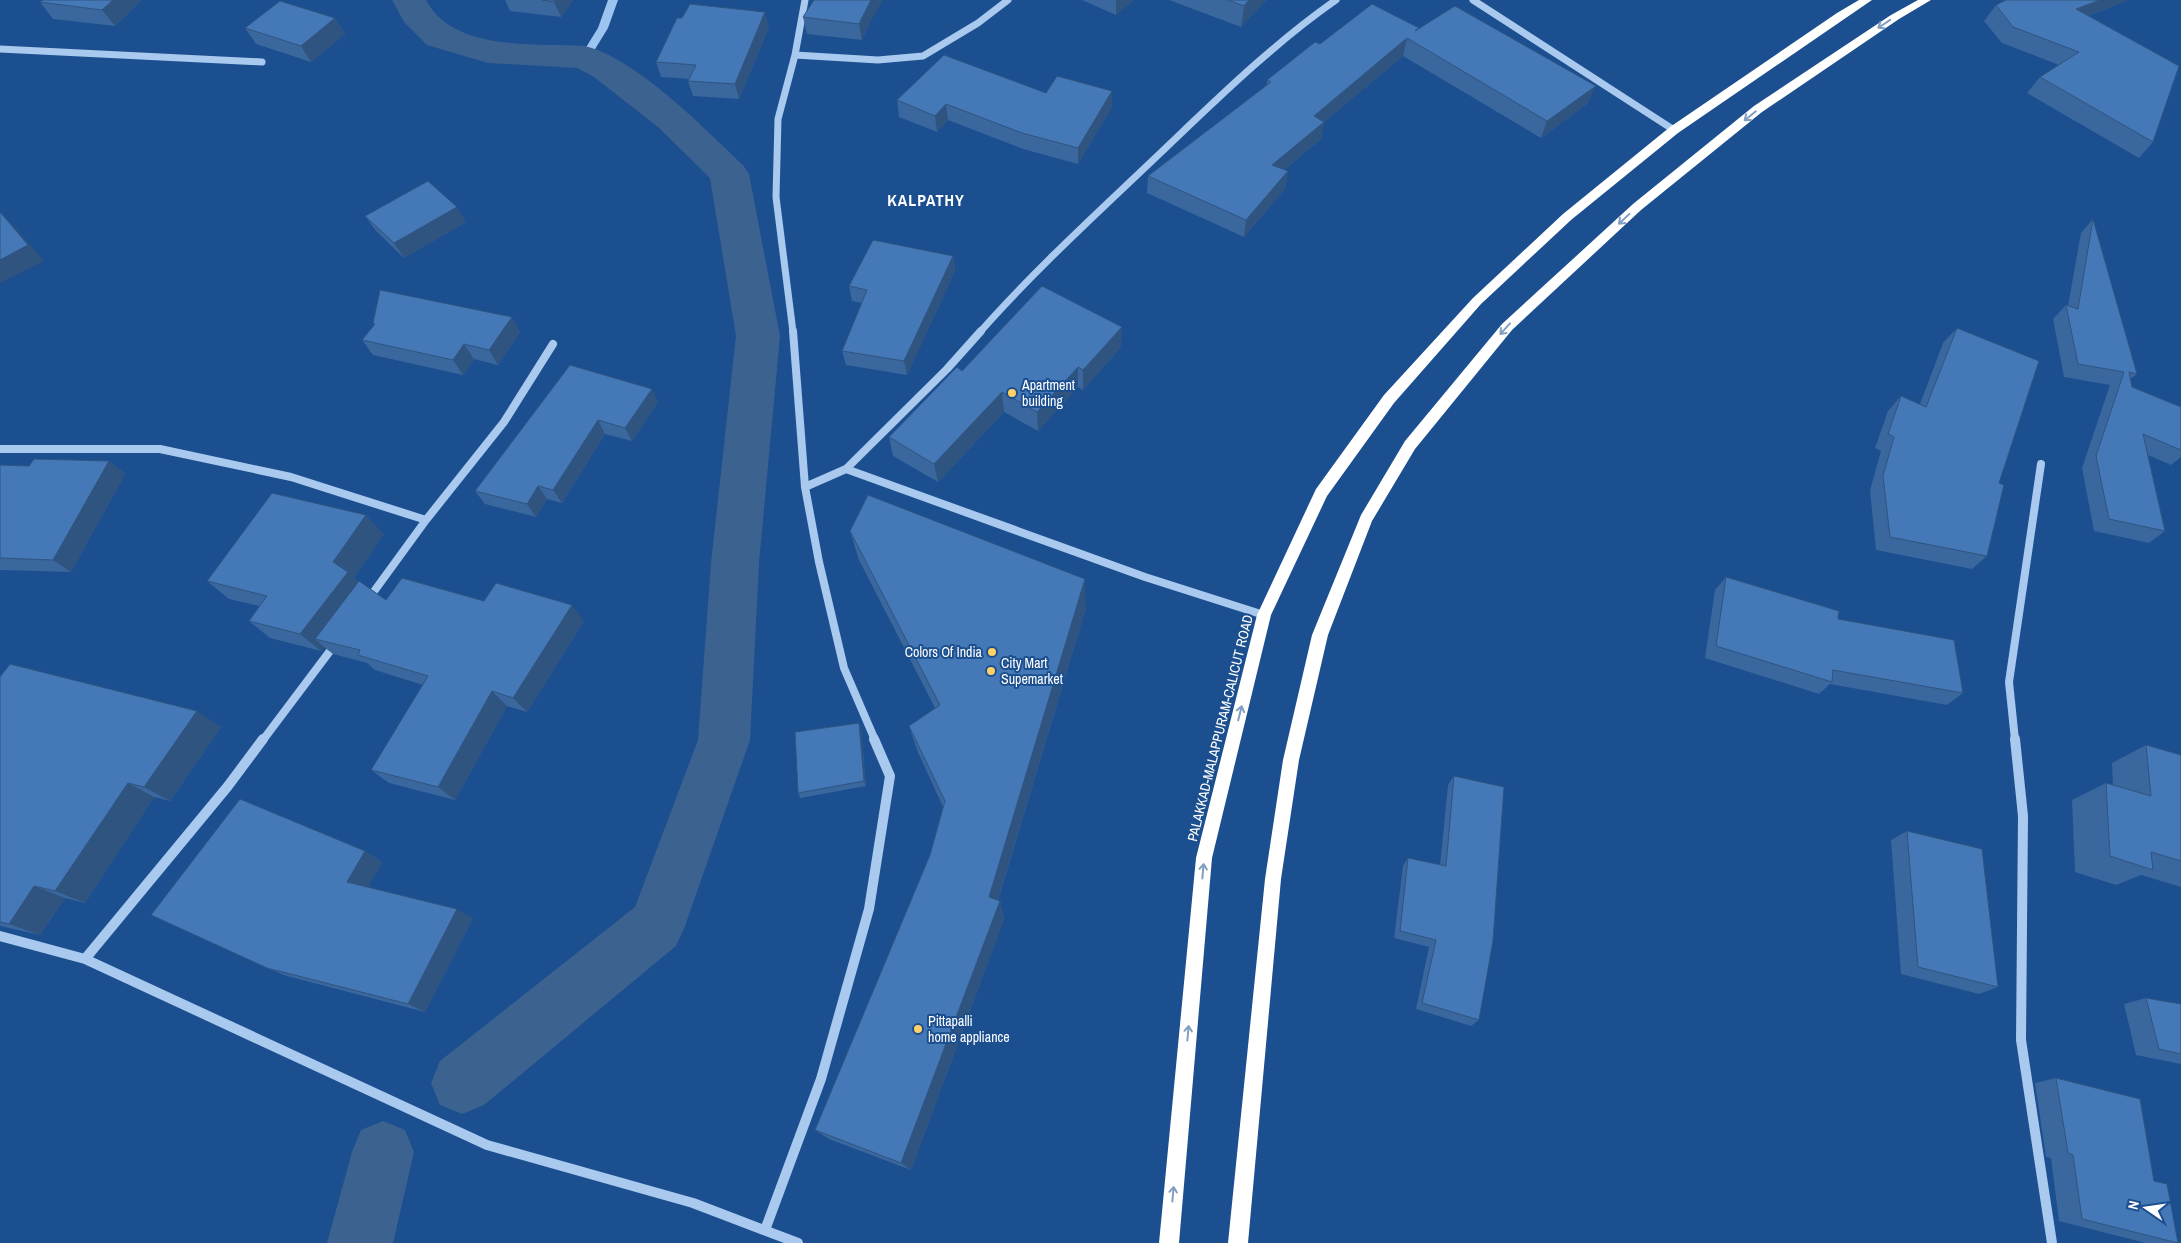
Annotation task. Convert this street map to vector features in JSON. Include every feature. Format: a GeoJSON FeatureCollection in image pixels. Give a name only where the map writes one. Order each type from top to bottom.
{"type":"FeatureCollection","features":[{"type":"Feature","properties":{"kind":"highway","name":"PALAKKAD-MALAPPURAM-CALICUT ROAD"},"geometry":{"type":"LineString","coordinates":[[1169,1243],[1204,858],[1264,615],[1321,493],[1389,400],[1477,301],[1567,217],[1674,130],[1841,15],[1867,0]]}},
{"type":"Feature","properties":{"kind":"highway"},"geometry":{"type":"LineString","coordinates":[[1238,1243],[1273,879],[1291,760],[1320,635],[1366,519],[1410,445],[1507,327],[1637,207],[1758,109],[1895,17],[1926,0]]}},
{"type":"Feature","properties":{"kind":"street"},"geometry":{"type":"LineString","coordinates":[[765,1230],[821,1079],[869,909],[890,776],[844,668],[819,562],[804,486],[796,355],[776,196],[778,119],[795,55],[805,0]]}},
{"type":"Feature","properties":{"kind":"street"},"geometry":{"type":"LineString","coordinates":[[795,55],[878,60],[923,56],[978,23],[1008,0]]}},
{"type":"Feature","properties":{"kind":"street"},"geometry":{"type":"LineString","coordinates":[[804,486],[846,469],[948,369],[1030,278],[1207,109],[1309,19],[1336,0]]}},
{"type":"Feature","properties":{"kind":"street"},"geometry":{"type":"LineString","coordinates":[[1473,0],[1674,130]]}},
{"type":"Feature","properties":{"kind":"street"},"geometry":{"type":"LineString","coordinates":[[0,49],[262,62]]}},
{"type":"Feature","properties":{"kind":"street"},"geometry":{"type":"LineString","coordinates":[[361,608],[426,520],[504,422],[552,344]]}},
{"type":"Feature","properties":{"kind":"street"},"geometry":{"type":"LineString","coordinates":[[0,449],[160,449],[291,477],[426,520]]}},
{"type":"Feature","properties":{"kind":"street"},"geometry":{"type":"LineString","coordinates":[[2042,464],[2009,682],[2023,816],[2020,1040],[2052,1243]]}},
{"type":"Feature","properties":{"kind":"street"},"geometry":{"type":"LineString","coordinates":[[846,469],[1145,577],[1264,615]]}},
{"type":"Feature","properties":{"kind":"street"},"geometry":{"type":"LineString","coordinates":[[86,959],[228,786],[344,632]]}},
{"type":"Feature","properties":{"kind":"street"},"geometry":{"type":"LineString","coordinates":[[0,936],[86,959],[487,1145],[693,1202],[798,1243]]}},
{"type":"Feature","properties":{"kind":"building"},"geometry":{"type":"Polygon","coordinates":[[[43,0],[113,0],[102,10],[40,2],[43,0]]]}},
{"type":"Feature","properties":{"kind":"building"},"geometry":{"type":"Polygon","coordinates":[[[814,0],[871,0],[859,24],[803,17],[814,0]]]}},
{"type":"Feature","properties":{"kind":"building"},"geometry":{"type":"Polygon","coordinates":[[[1228,0],[1249,0],[1244,6],[1228,0]]]}},
{"type":"Feature","properties":{"kind":"building"},"geometry":{"type":"Polygon","coordinates":[[[2006,0],[2100,0],[2076,9],[2179,66],[2153,142],[2040,77],[2079,52],[2013,27],[1996,5],[2006,0]]]}},
{"type":"Feature","properties":{"kind":"building"},"geometry":{"type":"Polygon","coordinates":[[[280,1],[335,18],[301,46],[245,28],[280,1]]]}},
{"type":"Feature","properties":{"kind":"building"},"geometry":{"type":"Polygon","coordinates":[[[690,4],[765,12],[735,84],[688,81],[696,65],[656,62],[677,18],[682,18],[690,4]]]}},
{"type":"Feature","properties":{"kind":"building"},"geometry":{"type":"Polygon","coordinates":[[[1372,4],[1419,28],[1415,31],[1455,6],[1596,86],[1547,121],[1407,38],[1314,116],[1324,122],[1272,165],[1288,171],[1246,220],[1148,176],[1271,82],[1267,80],[1315,42],[1320,44],[1372,4]]]}},
{"type":"Feature","properties":{"kind":"building"},"geometry":{"type":"Polygon","coordinates":[[[944,55],[1046,93],[1057,76],[1112,91],[1078,148],[1022,133],[946,104],[935,116],[897,100],[944,55]]]}},
{"type":"Feature","properties":{"kind":"building"},"geometry":{"type":"Polygon","coordinates":[[[428,181],[457,207],[394,243],[365,216],[428,181]]]}},
{"type":"Feature","properties":{"kind":"building"},"geometry":{"type":"Polygon","coordinates":[[[0,212],[28,245],[0,260],[0,212]]]}},
{"type":"Feature","properties":{"kind":"building"},"geometry":{"type":"Polygon","coordinates":[[[2093,219],[2137,374],[2129,372],[2132,387],[2181,407],[2181,450],[2143,434],[2165,531],[2109,519],[2096,456],[2124,372],[2078,364],[2066,305],[2078,309],[2093,219]]]}},
{"type":"Feature","properties":{"kind":"building"},"geometry":{"type":"Polygon","coordinates":[[[873,240],[953,256],[904,361],[842,351],[867,290],[849,286],[873,240]]]}},
{"type":"Feature","properties":{"kind":"building"},"geometry":{"type":"Polygon","coordinates":[[[1042,286],[1122,327],[1083,370],[1078,367],[1037,412],[1002,392],[934,464],[889,437],[957,367],[962,371],[1042,286]]]}},
{"type":"Feature","properties":{"kind":"building"},"geometry":{"type":"Polygon","coordinates":[[[380,290],[512,317],[489,350],[464,344],[453,360],[362,340],[375,324],[373,323],[380,290]]]}},
{"type":"Feature","properties":{"kind":"building"},"geometry":{"type":"Polygon","coordinates":[[[1957,328],[2039,361],[1999,483],[2004,485],[1987,556],[1890,537],[1883,476],[1894,437],[1888,434],[1901,396],[1926,407],[1957,328]]]}},
{"type":"Feature","properties":{"kind":"building"},"geometry":{"type":"Polygon","coordinates":[[[570,365],[652,389],[625,428],[598,420],[553,490],[538,486],[527,504],[475,491],[570,365]]]}},
{"type":"Feature","properties":{"kind":"building"},"geometry":{"type":"Polygon","coordinates":[[[34,459],[109,461],[53,560],[0,558],[0,465],[29,466],[34,459]]]}},
{"type":"Feature","properties":{"kind":"building"},"geometry":{"type":"Polygon","coordinates":[[[272,493],[366,515],[333,562],[348,572],[300,634],[249,621],[267,596],[207,581],[272,493]]]}},
{"type":"Feature","properties":{"kind":"building"},"geometry":{"type":"Polygon","coordinates":[[[868,495],[1085,579],[989,897],[1000,901],[901,1163],[815,1130],[930,855],[945,801],[909,726],[940,705],[850,531],[868,495]]]}},
{"type":"Feature","properties":{"kind":"building"},"geometry":{"type":"Polygon","coordinates":[[[1726,577],[1839,611],[1838,619],[1954,640],[1963,693],[1833,670],[1832,682],[1716,646],[1726,577]]]}},
{"type":"Feature","properties":{"kind":"building"},"geometry":{"type":"Polygon","coordinates":[[[402,578],[484,601],[496,583],[572,605],[513,698],[492,691],[438,787],[371,770],[428,676],[358,655],[360,650],[315,639],[359,581],[386,600],[402,578]]]}},
{"type":"Feature","properties":{"kind":"building"},"geometry":{"type":"Polygon","coordinates":[[[10,664],[197,711],[144,787],[128,783],[55,891],[34,886],[9,924],[0,922],[0,677],[10,664]]]}},
{"type":"Feature","properties":{"kind":"building"},"geometry":{"type":"Polygon","coordinates":[[[859,723],[864,781],[798,793],[795,732],[859,723]]]}},
{"type":"Feature","properties":{"kind":"building"},"geometry":{"type":"Polygon","coordinates":[[[2146,745],[2181,755],[2181,861],[2151,852],[2153,870],[2110,856],[2106,783],[2151,796],[2146,745]]]}},
{"type":"Feature","properties":{"kind":"building"},"geometry":{"type":"Polygon","coordinates":[[[1454,776],[1504,787],[1493,941],[1479,1020],[1422,1003],[1436,940],[1400,931],[1408,858],[1446,866],[1454,776]]]}},
{"type":"Feature","properties":{"kind":"building"},"geometry":{"type":"Polygon","coordinates":[[[240,799],[365,851],[347,882],[457,909],[408,1004],[267,968],[151,915],[240,799]]]}},
{"type":"Feature","properties":{"kind":"building"},"geometry":{"type":"Polygon","coordinates":[[[1907,831],[1982,849],[1998,987],[1918,967],[1907,831]]]}},
{"type":"Feature","properties":{"kind":"building"},"geometry":{"type":"Polygon","coordinates":[[[2146,998],[2181,1004],[2181,1054],[2159,1049],[2146,998]]]}},
{"type":"Feature","properties":{"kind":"building"},"geometry":{"type":"Polygon","coordinates":[[[2056,1078],[2140,1099],[2154,1181],[2167,1184],[2178,1243],[2082,1219],[2073,1155],[2068,1153],[2056,1078]]]}},
{"type":"Feature","properties":{"kind":"waterway"},"geometry":{"type":"LineString","coordinates":[[409,0],[416,14],[440,37],[488,52],[585,57],[607,69],[671,118],[729,174],[758,336],[735,563],[724,740],[656,926],[462,1083]]}},
{"type":"Feature","properties":{"kind":"waterway"},"geometry":{"type":"LineString","coordinates":[[585,57],[603,28],[613,0]]}},
{"type":"Feature","properties":{"kind":"waterway"},"geometry":{"type":"LineString","coordinates":[[360,1243],[383,1152]]}},
{"type":"Feature","properties":{"kind":"place","name":"Apartment building"},"geometry":{"type":"Point","coordinates":[1012,393]}},
{"type":"Feature","properties":{"kind":"place","name":"Colors Of India"},"geometry":{"type":"Point","coordinates":[992,652]}},
{"type":"Feature","properties":{"kind":"place","name":"City Mart Supemarket"},"geometry":{"type":"Point","coordinates":[991,671]}},
{"type":"Feature","properties":{"kind":"place","name":"Pittapalli home appliance"},"geometry":{"type":"Point","coordinates":[918,1029]}},
{"type":"Feature","properties":{"kind":"district","name":"KALPATHY"},"geometry":{"type":"Point","coordinates":[926,200]}}]}
